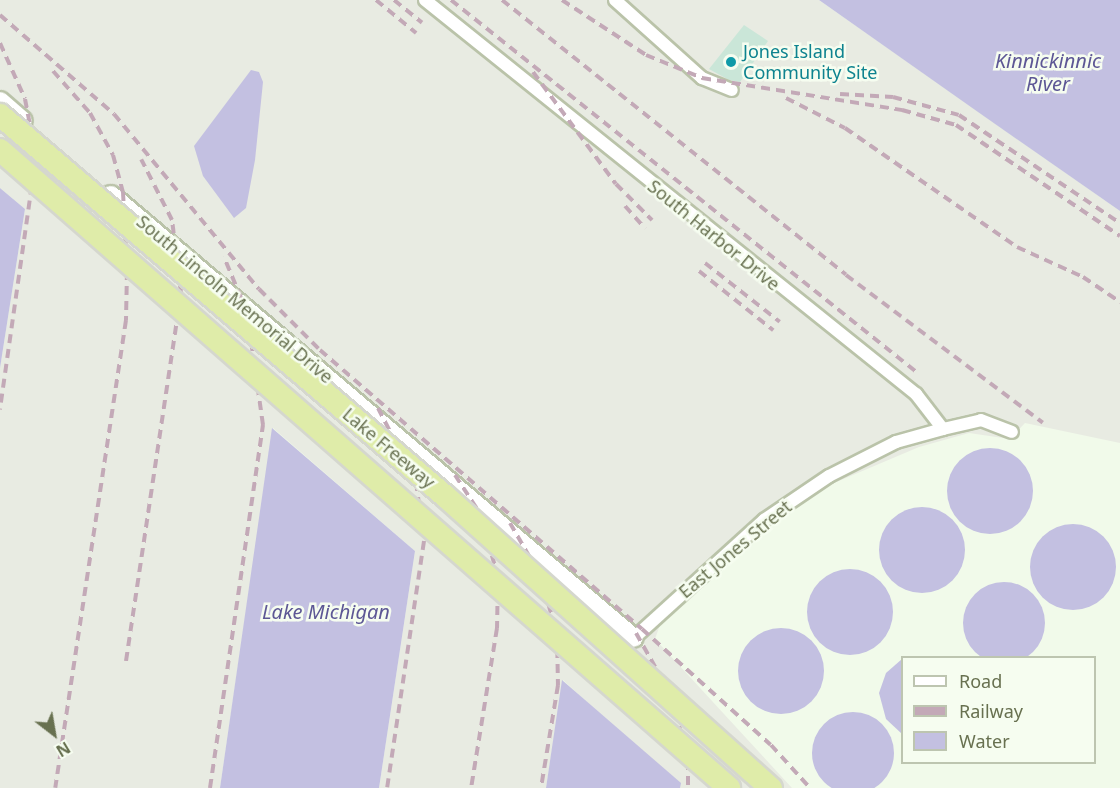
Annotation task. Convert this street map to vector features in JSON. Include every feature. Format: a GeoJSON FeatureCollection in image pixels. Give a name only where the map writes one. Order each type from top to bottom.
{"type":"FeatureCollection","features":[{"type":"Feature","properties":{"kind":"highway","name":"Lake Freeway"},"geometry":{"type":"LineString","coordinates":[[0,115],[445,496],[771,788]]}},
{"type":"Feature","properties":{"kind":"highway","name":"Lake Freeway"},"geometry":{"type":"LineString","coordinates":[[0,150],[729,788]]}},
{"type":"Feature","properties":{"kind":"street","name":"South Harbor Drive"},"geometry":{"type":"LineString","coordinates":[[425,0],[916,394],[943,429]]}},
{"type":"Feature","properties":{"kind":"street"},"geometry":{"type":"LineString","coordinates":[[615,0],[702,78],[732,90]]}},
{"type":"Feature","properties":{"kind":"street","name":"South Lincoln Memorial Drive"},"geometry":{"type":"LineString","coordinates":[[0,101],[634,638]]}},
{"type":"Feature","properties":{"kind":"street"},"geometry":{"type":"LineString","coordinates":[[943,429],[981,420],[1012,432]]}},
{"type":"Feature","properties":{"kind":"street","name":"East Jones Street"},"geometry":{"type":"LineString","coordinates":[[634,638],[764,520],[829,476],[896,442],[943,429]]}},
{"type":"Feature","properties":{"kind":"shaded area"},"geometry":{"type":"Polygon","coordinates":[[[0,0],[819,0],[1120,211],[1120,443],[1025,423],[1010,439],[969,433],[919,447],[827,486],[795,505],[660,625],[655,639],[792,788],[680,788],[563,680],[546,788],[379,788],[415,551],[273,428],[220,788],[0,788],[0,368],[25,209],[0,188],[0,0]]]}},
{"type":"Feature","properties":{"kind":"green space"},"geometry":{"type":"Polygon","coordinates":[[[744,25],[768,41],[740,82],[729,80],[709,69],[744,25]]]}},
{"type":"Feature","properties":{"kind":"water","name":"Kinnickinnic River"},"geometry":{"type":"Polygon","coordinates":[[[819,0],[1120,0],[1120,211],[978,112],[819,0]]]}},
{"type":"Feature","properties":{"kind":"water"},"geometry":{"type":"Polygon","coordinates":[[[251,70],[259,72],[263,82],[255,160],[246,208],[234,218],[203,176],[194,146],[251,70]]]}},
{"type":"Feature","properties":{"kind":"water"},"geometry":{"type":"Polygon","coordinates":[[[0,188],[25,209],[0,368],[0,188]]]}},
{"type":"Feature","properties":{"kind":"water","name":"Lake Michigan"},"geometry":{"type":"Polygon","coordinates":[[[272,428],[415,551],[379,788],[220,788],[272,428]]]}},
{"type":"Feature","properties":{"kind":"water"},"geometry":{"type":"Polygon","coordinates":[[[990,448],[1006,452],[1020,461],[1029,475],[1033,491],[1029,507],[1020,521],[1006,530],[990,534],[974,530],[960,521],[951,507],[947,491],[951,475],[960,461],[974,452],[990,448]]]}},
{"type":"Feature","properties":{"kind":"water"},"geometry":{"type":"Polygon","coordinates":[[[922,507],[938,511],[952,520],[961,534],[965,550],[961,566],[952,580],[938,589],[922,593],[906,589],[892,580],[883,566],[879,550],[883,534],[892,520],[906,511],[922,507]]]}},
{"type":"Feature","properties":{"kind":"water"},"geometry":{"type":"Polygon","coordinates":[[[1073,524],[1089,528],[1103,537],[1112,551],[1116,567],[1112,583],[1103,597],[1089,606],[1073,610],[1057,606],[1043,597],[1034,583],[1030,567],[1034,551],[1043,537],[1057,528],[1073,524]]]}},
{"type":"Feature","properties":{"kind":"water"},"geometry":{"type":"Polygon","coordinates":[[[850,569],[866,573],[880,582],[889,596],[893,612],[889,628],[880,642],[866,651],[850,655],[834,651],[820,642],[811,628],[807,612],[811,596],[820,582],[834,573],[850,569]]]}},
{"type":"Feature","properties":{"kind":"water"},"geometry":{"type":"Polygon","coordinates":[[[1004,582],[1020,585],[1038,600],[1044,615],[1042,639],[1028,656],[980,656],[966,639],[963,623],[966,607],[975,594],[988,585],[1004,582]]]}},
{"type":"Feature","properties":{"kind":"water"},"geometry":{"type":"Polygon","coordinates":[[[781,628],[797,632],[811,641],[820,655],[824,671],[820,687],[811,701],[797,710],[781,714],[765,710],[751,701],[742,687],[738,671],[742,655],[751,641],[765,632],[781,628]]]}},
{"type":"Feature","properties":{"kind":"water"},"geometry":{"type":"Polygon","coordinates":[[[901,660],[901,733],[886,719],[879,693],[886,673],[901,660]]]}},
{"type":"Feature","properties":{"kind":"water"},"geometry":{"type":"Polygon","coordinates":[[[562,680],[681,783],[680,788],[546,788],[562,680]]]}},
{"type":"Feature","properties":{"kind":"water"},"geometry":{"type":"Polygon","coordinates":[[[853,712],[869,715],[887,730],[893,745],[891,769],[882,782],[872,789],[834,789],[824,782],[815,769],[812,753],[815,737],[824,724],[837,715],[853,712]]]}},
{"type":"Feature","properties":{"kind":"railway"},"geometry":{"type":"LineString","coordinates":[[376,0],[416,33]]}},
{"type":"Feature","properties":{"kind":"railway"},"geometry":{"type":"LineString","coordinates":[[394,0],[422,23]]}},
{"type":"Feature","properties":{"kind":"railway"},"geometry":{"type":"LineString","coordinates":[[451,0],[919,374]]}},
{"type":"Feature","properties":{"kind":"railway"},"geometry":{"type":"LineString","coordinates":[[502,0],[846,275],[1043,423]]}},
{"type":"Feature","properties":{"kind":"railway"},"geometry":{"type":"LineString","coordinates":[[562,0],[646,55],[702,78],[902,110],[956,125],[1120,236]]}},
{"type":"Feature","properties":{"kind":"railway"},"geometry":{"type":"LineString","coordinates":[[0,15],[114,114],[259,289],[320,350],[642,629],[771,745],[810,788]]}},
{"type":"Feature","properties":{"kind":"railway"},"geometry":{"type":"LineString","coordinates":[[0,43],[25,99],[36,156],[0,409]]}},
{"type":"Feature","properties":{"kind":"railway"},"geometry":{"type":"LineString","coordinates":[[53,71],[90,113],[113,155],[123,192],[127,271],[126,320],[55,788]]}},
{"type":"Feature","properties":{"kind":"railway"},"geometry":{"type":"LineString","coordinates":[[533,72],[616,184],[652,220]]}},
{"type":"Feature","properties":{"kind":"railway"},"geometry":{"type":"LineString","coordinates":[[840,94],[893,97],[959,115],[1120,223]]}},
{"type":"Feature","properties":{"kind":"railway"},"geometry":{"type":"LineString","coordinates":[[786,98],[845,128],[1017,247],[1083,277],[1120,302]]}},
{"type":"Feature","properties":{"kind":"railway"},"geometry":{"type":"LineString","coordinates":[[126,661],[181,293],[172,220],[141,159]]}},
{"type":"Feature","properties":{"kind":"railway"},"geometry":{"type":"LineString","coordinates":[[625,206],[645,228]]}},
{"type":"Feature","properties":{"kind":"railway"},"geometry":{"type":"LineString","coordinates":[[210,788],[263,425],[247,312],[224,257]]}},
{"type":"Feature","properties":{"kind":"railway"},"geometry":{"type":"LineString","coordinates":[[705,263],[780,322]]}},
{"type":"Feature","properties":{"kind":"railway"},"geometry":{"type":"LineString","coordinates":[[699,271],[773,330]]}},
{"type":"Feature","properties":{"kind":"railway"},"geometry":{"type":"LineString","coordinates":[[378,408],[416,482],[424,541],[387,788]]}},
{"type":"Feature","properties":{"kind":"railway"},"geometry":{"type":"LineString","coordinates":[[455,475],[479,512],[498,576],[497,628],[471,788]]}},
{"type":"Feature","properties":{"kind":"railway"},"geometry":{"type":"LineString","coordinates":[[510,523],[540,575],[557,634],[558,685],[541,788]]}},
{"type":"Feature","properties":{"kind":"railway"},"geometry":{"type":"LineString","coordinates":[[636,633],[672,697],[688,761],[688,788]]}},
{"type":"Feature","properties":{"kind":"place","name":"Jones Island Community Site"},"geometry":{"type":"Point","coordinates":[731,62]}}]}
